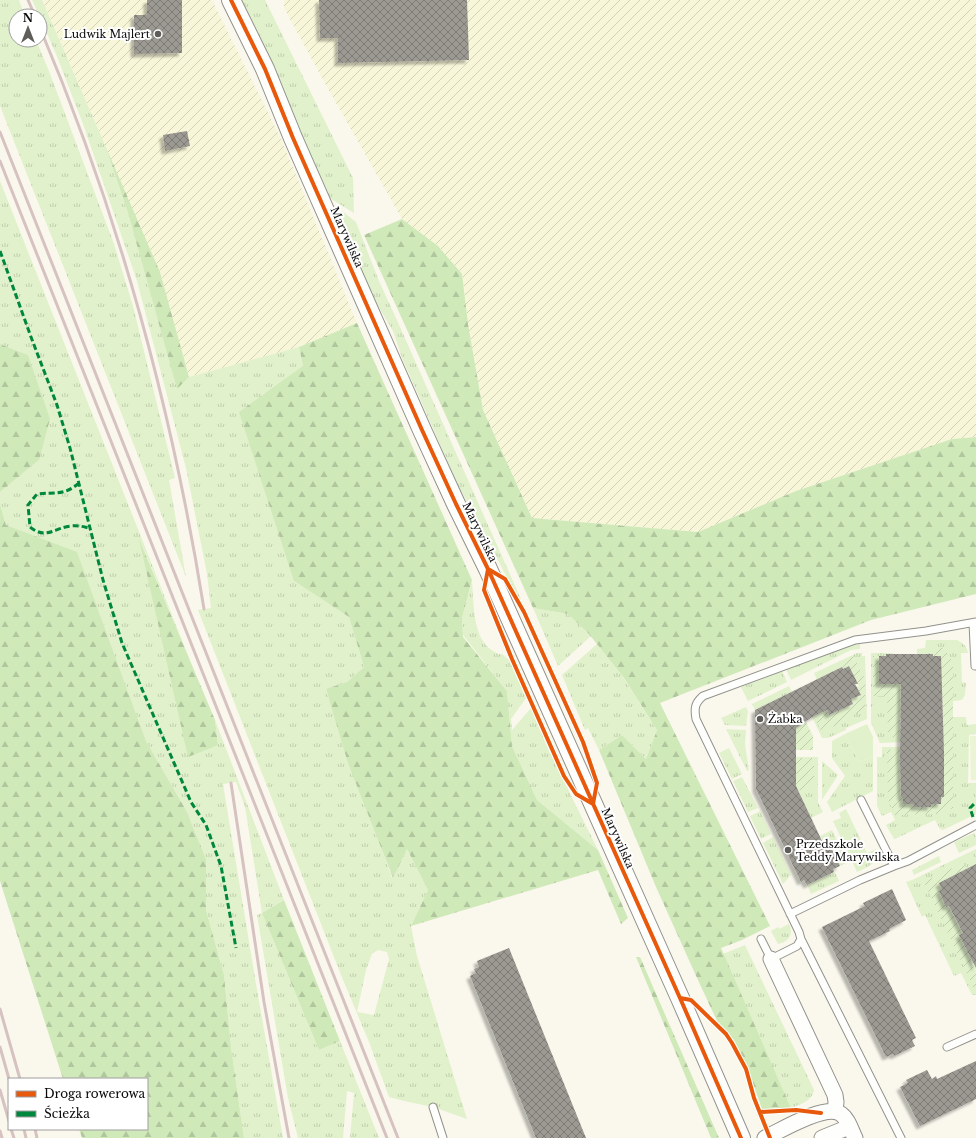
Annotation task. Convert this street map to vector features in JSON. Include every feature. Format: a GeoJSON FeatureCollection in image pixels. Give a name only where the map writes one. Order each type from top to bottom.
{"type":"FeatureCollection","features":[{"type":"Feature","properties":{"kind":"street","name":"Marywilska"},"geometry":{"type":"LineString","coordinates":[[231,0],[265,69],[293,138],[422,430],[488,569],[566,742],[741,1138]]}},
{"type":"Feature","properties":{"kind":"street"},"geometry":{"type":"LineString","coordinates":[[771,960],[836,1095],[834,1111]]}},
{"type":"Feature","properties":{"kind":"street"},"geometry":{"type":"LineString","coordinates":[[765,1138],[820,1113],[834,1111],[846,1119],[852,1132],[822,1138]]}},
{"type":"Feature","properties":{"kind":"lane"},"geometry":{"type":"LineString","coordinates":[[901,1138],[801,939],[799,932],[696,719],[694,710],[697,701],[703,696],[855,640],[975,623],[975,666]]}},
{"type":"Feature","properties":{"kind":"lane"},"geometry":{"type":"LineString","coordinates":[[861,800],[894,866]]}},
{"type":"Feature","properties":{"kind":"lane"},"geometry":{"type":"LineString","coordinates":[[790,914],[860,880],[908,861],[976,825]]}},
{"type":"Feature","properties":{"kind":"lane"},"geometry":{"type":"LineString","coordinates":[[761,939],[771,960],[797,946],[801,939]]}},
{"type":"Feature","properties":{"kind":"lane"},"geometry":{"type":"LineString","coordinates":[[947,1047],[976,1034]]}},
{"type":"Feature","properties":{"kind":"lane"},"geometry":{"type":"LineString","coordinates":[[433,1107],[443,1138]]}},
{"type":"Feature","properties":{"kind":"shaded area"},"geometry":{"type":"Polygon","coordinates":[[[42,0],[212,0],[282,141],[357,323],[299,347],[189,377],[160,272],[48,14],[48,8],[45,8],[42,0]]]}},
{"type":"Feature","properties":{"kind":"shaded area"},"geometry":{"type":"Polygon","coordinates":[[[284,0],[976,0],[976,437],[952,439],[796,491],[698,532],[532,518],[483,410],[468,324],[462,274],[438,246],[402,219],[284,8],[284,0]]]}},
{"type":"Feature","properties":{"kind":"green space"},"geometry":{"type":"Polygon","coordinates":[[[0,0],[19,0],[22,8],[8,8],[8,48],[39,48],[114,244],[133,306],[175,478],[169,480],[186,577],[0,106],[0,0]]]}},
{"type":"Feature","properties":{"kind":"green space"},"geometry":{"type":"Polygon","coordinates":[[[32,0],[42,0],[45,8],[36,8],[32,0]]]}},
{"type":"Feature","properties":{"kind":"green space"},"geometry":{"type":"Polygon","coordinates":[[[241,0],[265,0],[353,178],[354,213],[328,197],[241,0]]]}},
{"type":"Feature","properties":{"kind":"green space"},"geometry":{"type":"Polygon","coordinates":[[[48,14],[105,145],[128,213],[177,388],[189,377],[299,347],[303,366],[294,581],[349,617],[364,667],[347,682],[326,690],[392,878],[407,849],[428,890],[411,926],[417,956],[467,1119],[433,1107],[389,1097],[369,1042],[341,975],[198,610],[211,608],[207,574],[186,468],[137,281],[83,124],[48,36],[48,14]],[[378,950],[372,954],[366,970],[357,1012],[374,1015],[389,959],[387,952],[378,950]]]}},
{"type":"Feature","properties":{"kind":"green space"},"geometry":{"type":"Polygon","coordinates":[[[105,145],[160,272],[189,377],[177,389],[128,213],[105,145]]]}},
{"type":"Feature","properties":{"kind":"green space"},"geometry":{"type":"Polygon","coordinates":[[[0,181],[193,668],[141,542],[218,745],[215,720],[284,900],[262,913],[245,807],[236,782],[223,784],[283,1138],[244,1138],[231,1047],[224,975],[206,910],[206,859],[187,812],[146,741],[77,553],[6,525],[0,504],[0,492],[39,460],[28,355],[0,344],[0,181]]]}},
{"type":"Feature","properties":{"kind":"green space"},"geometry":{"type":"Polygon","coordinates":[[[342,211],[356,222],[379,281],[521,599],[519,600],[456,481],[402,358],[393,331],[372,296],[337,217],[342,211]]]}},
{"type":"Feature","properties":{"kind":"green space"},"geometry":{"type":"Polygon","coordinates":[[[402,219],[438,246],[462,274],[468,324],[483,410],[532,518],[698,532],[796,491],[952,439],[976,437],[976,594],[871,620],[660,703],[770,926],[742,940],[721,948],[791,1108],[762,1109],[747,1066],[734,1040],[717,1021],[697,978],[656,887],[599,750],[622,735],[646,759],[657,730],[624,678],[589,634],[568,614],[533,608],[364,235],[402,219]]]}},
{"type":"Feature","properties":{"kind":"green space"},"geometry":{"type":"Polygon","coordinates":[[[357,323],[472,580],[462,618],[463,637],[507,691],[512,746],[537,800],[598,850],[628,918],[621,924],[598,870],[411,926],[428,890],[407,849],[393,878],[348,763],[326,689],[347,682],[364,667],[349,617],[294,581],[239,412],[303,366],[299,347],[357,323]]]}},
{"type":"Feature","properties":{"kind":"green space"},"geometry":{"type":"Polygon","coordinates":[[[0,344],[28,355],[50,419],[39,460],[0,492],[0,344]]]}},
{"type":"Feature","properties":{"kind":"green space"},"geometry":{"type":"Polygon","coordinates":[[[0,504],[6,525],[77,552],[146,741],[187,812],[206,859],[206,910],[224,975],[231,1047],[244,1138],[82,1138],[79,1130],[148,1130],[148,1078],[63,1078],[0,881],[0,504]]]}},
{"type":"Feature","properties":{"kind":"green space"},"geometry":{"type":"Polygon","coordinates":[[[139,539],[215,720],[218,745],[188,757],[139,539]]]}},
{"type":"Feature","properties":{"kind":"green space"},"geometry":{"type":"Polygon","coordinates":[[[472,581],[475,620],[481,638],[493,651],[498,654],[502,654],[509,660],[526,698],[511,719],[512,730],[531,708],[548,749],[598,850],[537,800],[512,746],[507,691],[463,635],[462,618],[472,581]]]}},
{"type":"Feature","properties":{"kind":"green space"},"geometry":{"type":"Polygon","coordinates":[[[533,608],[568,614],[591,636],[558,666],[533,608]]]}},
{"type":"Feature","properties":{"kind":"green space"},"geometry":{"type":"Polygon","coordinates":[[[926,640],[957,640],[967,648],[968,653],[961,653],[962,682],[966,683],[965,695],[962,700],[953,701],[953,717],[966,717],[967,725],[976,724],[976,734],[969,735],[968,783],[976,783],[976,814],[943,830],[940,829],[935,820],[894,839],[886,825],[895,820],[891,812],[882,816],[877,806],[877,757],[882,757],[882,747],[900,747],[902,797],[914,804],[914,806],[931,807],[931,804],[941,803],[941,797],[944,797],[943,735],[940,735],[943,717],[942,680],[933,654],[917,654],[917,649],[925,648],[926,640]]]}},
{"type":"Feature","properties":{"kind":"green space"},"geometry":{"type":"Polygon","coordinates":[[[855,641],[860,641],[860,649],[851,650],[791,680],[786,669],[855,641]]]}},
{"type":"Feature","properties":{"kind":"green space"},"geometry":{"type":"Polygon","coordinates":[[[597,644],[623,677],[657,730],[646,759],[622,735],[599,750],[588,728],[585,730],[562,675],[597,644]]]}},
{"type":"Feature","properties":{"kind":"green space"},"geometry":{"type":"Polygon","coordinates":[[[933,647],[944,648],[953,663],[953,808],[941,814],[895,815],[888,800],[887,750],[900,749],[902,797],[914,804],[914,806],[931,807],[931,804],[941,803],[941,797],[944,797],[943,735],[940,735],[943,717],[942,680],[933,656],[933,647]]]}},
{"type":"Feature","properties":{"kind":"green space"},"geometry":{"type":"Polygon","coordinates":[[[857,653],[862,653],[862,656],[865,656],[867,719],[828,738],[822,738],[812,717],[827,709],[830,715],[853,704],[851,699],[860,695],[857,687],[859,686],[849,666],[843,669],[842,667],[817,680],[814,673],[857,653]]]}},
{"type":"Feature","properties":{"kind":"green space"},"geometry":{"type":"Polygon","coordinates":[[[871,653],[893,653],[879,657],[879,680],[883,684],[901,684],[903,718],[900,718],[900,729],[904,729],[904,742],[880,743],[871,723],[871,653]]]}},
{"type":"Feature","properties":{"kind":"green space"},"geometry":{"type":"Polygon","coordinates":[[[853,656],[865,679],[865,709],[822,733],[814,716],[827,709],[830,715],[853,704],[851,699],[860,695],[857,687],[859,686],[849,667],[843,669],[840,662],[853,656]]]}},
{"type":"Feature","properties":{"kind":"green space"},"geometry":{"type":"Polygon","coordinates":[[[873,656],[879,656],[879,680],[883,684],[901,684],[903,718],[900,718],[900,729],[904,729],[904,738],[888,737],[887,696],[873,696],[873,656]]]}},
{"type":"Feature","properties":{"kind":"green space"},"geometry":{"type":"Polygon","coordinates":[[[782,671],[787,682],[748,701],[741,687],[782,671]]]}},
{"type":"Feature","properties":{"kind":"green space"},"geometry":{"type":"Polygon","coordinates":[[[789,686],[792,692],[755,710],[752,704],[789,686]]]}},
{"type":"Feature","properties":{"kind":"green space"},"geometry":{"type":"Polygon","coordinates":[[[746,707],[748,711],[746,726],[725,725],[721,718],[746,707]]]}},
{"type":"Feature","properties":{"kind":"green space"},"geometry":{"type":"Polygon","coordinates":[[[805,720],[813,736],[813,750],[796,750],[796,725],[805,720]]]}},
{"type":"Feature","properties":{"kind":"green space"},"geometry":{"type":"Polygon","coordinates":[[[867,724],[873,737],[873,756],[859,762],[845,734],[867,724]]]}},
{"type":"Feature","properties":{"kind":"green space"},"geometry":{"type":"Polygon","coordinates":[[[726,729],[746,730],[745,744],[749,770],[747,771],[726,729]]]}},
{"type":"Feature","properties":{"kind":"green space"},"geometry":{"type":"Polygon","coordinates":[[[845,734],[859,762],[873,756],[873,791],[832,812],[827,802],[845,776],[832,758],[832,741],[845,734]]]}},
{"type":"Feature","properties":{"kind":"green space"},"geometry":{"type":"Polygon","coordinates":[[[970,736],[976,736],[976,780],[971,780],[970,736]]]}},
{"type":"Feature","properties":{"kind":"green space"},"geometry":{"type":"Polygon","coordinates":[[[729,748],[742,774],[732,779],[719,753],[729,748]]]}},
{"type":"Feature","properties":{"kind":"green space"},"geometry":{"type":"Polygon","coordinates":[[[796,757],[818,757],[818,802],[823,812],[811,818],[796,786],[796,757]]]}},
{"type":"Feature","properties":{"kind":"green space"},"geometry":{"type":"Polygon","coordinates":[[[796,758],[814,758],[814,784],[798,791],[796,786],[796,758]]]}},
{"type":"Feature","properties":{"kind":"green space"},"geometry":{"type":"Polygon","coordinates":[[[822,761],[838,775],[822,800],[822,761]]]}},
{"type":"Feature","properties":{"kind":"green space"},"geometry":{"type":"Polygon","coordinates":[[[742,777],[758,808],[748,812],[733,781],[742,777]]]}},
{"type":"Feature","properties":{"kind":"green space"},"geometry":{"type":"Polygon","coordinates":[[[846,809],[867,853],[876,849],[877,854],[872,864],[857,872],[833,821],[841,818],[839,813],[846,809]]]}},
{"type":"Feature","properties":{"kind":"green space"},"geometry":{"type":"Polygon","coordinates":[[[760,811],[771,834],[761,839],[750,816],[760,811]]]}},
{"type":"Feature","properties":{"kind":"green space"},"geometry":{"type":"Polygon","coordinates":[[[832,830],[847,862],[840,866],[828,841],[824,843],[820,836],[832,830]]]}},
{"type":"Feature","properties":{"kind":"green space"},"geometry":{"type":"Polygon","coordinates":[[[974,833],[976,837],[976,845],[959,853],[954,842],[974,833]]]}},
{"type":"Feature","properties":{"kind":"green space"},"geometry":{"type":"Polygon","coordinates":[[[773,837],[791,875],[783,884],[763,843],[773,837]]]}},
{"type":"Feature","properties":{"kind":"green space"},"geometry":{"type":"Polygon","coordinates":[[[976,849],[976,864],[939,883],[942,889],[939,891],[976,961],[973,963],[976,969],[976,995],[972,995],[961,973],[954,976],[925,915],[922,917],[906,882],[976,849]]]}},
{"type":"Feature","properties":{"kind":"green space"},"geometry":{"type":"Polygon","coordinates":[[[939,856],[941,862],[914,875],[912,870],[939,856]]]}},
{"type":"Feature","properties":{"kind":"green space"},"geometry":{"type":"Polygon","coordinates":[[[963,863],[966,869],[939,883],[942,889],[939,891],[946,907],[949,906],[976,961],[973,963],[976,969],[976,993],[924,882],[963,863]]]}},
{"type":"Feature","properties":{"kind":"green space"},"geometry":{"type":"Polygon","coordinates":[[[835,872],[839,881],[811,894],[807,885],[835,872]]]}},
{"type":"Feature","properties":{"kind":"green space"},"geometry":{"type":"Polygon","coordinates":[[[284,900],[340,1041],[319,1050],[262,913],[284,900]]]}},
{"type":"Feature","properties":{"kind":"green space"},"geometry":{"type":"Polygon","coordinates":[[[262,913],[319,1050],[340,1041],[379,1138],[350,1138],[354,1093],[347,1091],[343,1138],[298,1138],[288,1098],[257,915],[262,913]]]}},
{"type":"Feature","properties":{"kind":"green space"},"geometry":{"type":"Polygon","coordinates":[[[789,924],[791,931],[790,937],[785,942],[778,944],[771,931],[789,924]]]}},
{"type":"Feature","properties":{"kind":"green space"},"geometry":{"type":"Polygon","coordinates":[[[745,945],[814,1090],[811,1097],[791,1108],[723,954],[745,945]]]}},
{"type":"Feature","properties":{"kind":"green space"},"geometry":{"type":"Polygon","coordinates":[[[636,957],[640,957],[719,1138],[711,1138],[636,957]]]}},
{"type":"Feature","properties":{"kind":"building","name":"Ludwik Majlert"},"geometry":{"type":"Polygon","coordinates":[[[147,0],[182,0],[182,53],[134,54],[134,15],[147,15],[147,0]]]}},
{"type":"Feature","properties":{"kind":"building"},"geometry":{"type":"Polygon","coordinates":[[[319,0],[467,0],[469,60],[338,63],[338,38],[320,38],[319,0]]]}},
{"type":"Feature","properties":{"kind":"building"},"geometry":{"type":"Polygon","coordinates":[[[187,131],[190,146],[165,151],[163,135],[187,131]]]}},
{"type":"Feature","properties":{"kind":"building"},"geometry":{"type":"Polygon","coordinates":[[[886,654],[933,654],[933,656],[941,656],[944,797],[941,797],[941,804],[931,804],[931,807],[914,807],[914,804],[903,804],[903,797],[901,797],[900,758],[901,684],[879,684],[879,656],[886,656],[886,654]]]}},
{"type":"Feature","properties":{"kind":"building"},"geometry":{"type":"Polygon","coordinates":[[[849,666],[858,684],[855,684],[861,695],[851,699],[853,704],[829,715],[827,710],[812,717],[796,728],[796,786],[823,843],[828,841],[840,866],[833,869],[834,872],[807,885],[804,880],[801,882],[756,789],[755,710],[842,667],[843,669],[849,666]]]}},
{"type":"Feature","properties":{"kind":"building"},"geometry":{"type":"Polygon","coordinates":[[[976,864],[976,968],[959,935],[963,933],[949,906],[946,907],[939,891],[942,889],[939,883],[976,864]]]}},
{"type":"Feature","properties":{"kind":"building"},"geometry":{"type":"Polygon","coordinates":[[[892,889],[906,920],[889,929],[890,931],[869,941],[916,1038],[912,1040],[915,1046],[894,1056],[893,1054],[886,1057],[822,927],[865,906],[863,903],[892,889]]]}},
{"type":"Feature","properties":{"kind":"building"},"geometry":{"type":"Polygon","coordinates":[[[509,948],[586,1138],[536,1138],[470,976],[476,973],[474,969],[479,967],[477,961],[509,948]]]}},
{"type":"Feature","properties":{"kind":"building"},"geometry":{"type":"Polygon","coordinates":[[[976,1061],[976,1099],[920,1126],[900,1087],[908,1083],[906,1080],[927,1070],[932,1079],[936,1076],[937,1079],[976,1061]]]}},
{"type":"Feature","properties":{"kind":"railway"},"geometry":{"type":"LineString","coordinates":[[28,0],[32,8]]}},
{"type":"Feature","properties":{"kind":"railway"},"geometry":{"type":"LineString","coordinates":[[48,48],[94,169],[140,313],[176,460],[204,609]]}},
{"type":"Feature","properties":{"kind":"railway"},"geometry":{"type":"LineString","coordinates":[[0,132],[398,1138]]}},
{"type":"Feature","properties":{"kind":"railway"},"geometry":{"type":"LineString","coordinates":[[0,161],[387,1138]]}},
{"type":"Feature","properties":{"kind":"railway"},"geometry":{"type":"LineString","coordinates":[[231,783],[264,1002],[289,1138]]}},
{"type":"Feature","properties":{"kind":"railway"},"geometry":{"type":"LineString","coordinates":[[0,1009],[20,1078]]}},
{"type":"Feature","properties":{"kind":"railway"},"geometry":{"type":"LineString","coordinates":[[0,1047],[9,1078]]}},
{"type":"Feature","properties":{"kind":"railway"},"geometry":{"type":"LineString","coordinates":[[0,1090],[8,1118]]}},
{"type":"Feature","properties":{"kind":"railway"},"geometry":{"type":"LineString","coordinates":[[11,1130],[14,1138]]}},
{"type":"Feature","properties":{"kind":"railway"},"geometry":{"type":"LineString","coordinates":[[24,1130],[26,1138]]}},
{"type":"Feature","properties":{"kind":"railway"},"geometry":{"type":"LineString","coordinates":[[35,1130],[37,1138]]}},
{"type":"Feature","properties":{"kind":"railway"},"geometry":{"type":"LineString","coordinates":[[0,1131],[2,1138]]}},
{"type":"Feature","properties":{"kind":"marked path"},"geometry":{"type":"LineString","coordinates":[[0,251],[57,405],[70,448],[103,580],[122,643],[191,802],[206,825],[221,866],[236,948]]}},
{"type":"Feature","properties":{"kind":"marked path"},"geometry":{"type":"LineString","coordinates":[[79,483],[64,492],[37,494],[28,505],[30,527],[41,533],[71,526],[90,528]]}},
{"type":"Feature","properties":{"kind":"marked path"},"geometry":{"type":"LineString","coordinates":[[973,817],[970,808],[976,802]]}},
{"type":"Feature","properties":{"kind":"cycle path"},"geometry":{"type":"LineString","coordinates":[[231,0],[265,69],[293,138],[422,430],[488,569],[741,1138]]}},
{"type":"Feature","properties":{"kind":"cycle path"},"geometry":{"type":"LineString","coordinates":[[488,569],[505,579],[524,612],[583,742],[597,783],[593,804],[576,794],[564,776],[512,659],[484,590],[488,569]]}},
{"type":"Feature","properties":{"kind":"cycle path"},"geometry":{"type":"LineString","coordinates":[[680,998],[691,1000],[726,1034],[732,1043],[746,1069],[754,1098],[770,1138]]}},
{"type":"Feature","properties":{"kind":"cycle path"},"geometry":{"type":"LineString","coordinates":[[760,1112],[796,1110],[821,1113]]}},
{"type":"Feature","properties":{"kind":"place","name":"Ludwik Majlert"},"geometry":{"type":"Point","coordinates":[158,34]}},
{"type":"Feature","properties":{"kind":"place","name":"Żabka"},"geometry":{"type":"Point","coordinates":[760,719]}},
{"type":"Feature","properties":{"kind":"place","name":"Przedszkole Teddy Marywilska"},"geometry":{"type":"Point","coordinates":[788,850]}}]}
